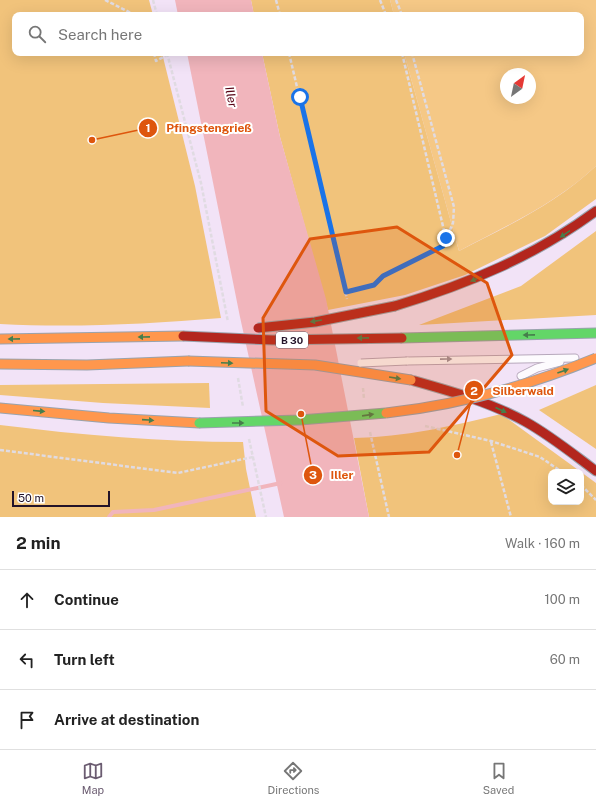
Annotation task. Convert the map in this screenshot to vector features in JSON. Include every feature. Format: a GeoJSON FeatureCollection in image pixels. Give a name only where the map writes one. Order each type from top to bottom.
{"type":"FeatureCollection","features":[{"type":"Feature","properties":{"kind":"highway"},"geometry":{"type":"LineString","coordinates":[[183,336],[314,322],[395,306],[451,289],[512,263],[561,237],[596,211]]}},
{"type":"Feature","properties":{"kind":"highway","name":"B 30"},"geometry":{"type":"LineString","coordinates":[[0,339],[183,336],[273,340],[596,333]]}},
{"type":"Feature","properties":{"kind":"highway"},"geometry":{"type":"LineString","coordinates":[[0,408],[109,418],[200,424],[340,419],[440,405],[500,392],[596,358]]}},
{"type":"Feature","properties":{"kind":"highway","name":"B 30"},"geometry":{"type":"LineString","coordinates":[[0,364],[87,365],[188,361],[315,365]]}},
{"type":"Feature","properties":{"kind":"highway"},"geometry":{"type":"LineString","coordinates":[[315,365],[411,380],[483,402],[516,416],[564,446],[596,471]]}},
{"type":"Feature","properties":{"kind":"lane"},"geometry":{"type":"LineString","coordinates":[[456,393],[492,387],[554,362],[582,358]]}},
{"type":"Feature","properties":{"kind":"lane","name":"B 30"},"geometry":{"type":"LineString","coordinates":[[315,365],[407,361],[596,358]]}},
{"type":"Feature","properties":{"kind":"path"},"geometry":{"type":"LineString","coordinates":[[105,0],[129,12]]}},
{"type":"Feature","properties":{"kind":"path"},"geometry":{"type":"LineString","coordinates":[[153,0],[156,12]]}},
{"type":"Feature","properties":{"kind":"path"},"geometry":{"type":"LineString","coordinates":[[276,0],[279,12]]}},
{"type":"Feature","properties":{"kind":"path"},"geometry":{"type":"LineString","coordinates":[[380,0],[385,12]]}},
{"type":"Feature","properties":{"kind":"path"},"geometry":{"type":"LineString","coordinates":[[396,0],[401,12]]}},
{"type":"Feature","properties":{"kind":"path"},"geometry":{"type":"LineString","coordinates":[[155,56],[156,61],[164,56]]}},
{"type":"Feature","properties":{"kind":"path"},"geometry":{"type":"LineString","coordinates":[[168,56],[201,183],[228,324]]}},
{"type":"Feature","properties":{"kind":"path"},"geometry":{"type":"LineString","coordinates":[[290,56],[346,292],[374,285],[383,276],[443,246],[454,223],[454,207],[413,56]]}},
{"type":"Feature","properties":{"kind":"path"},"geometry":{"type":"LineString","coordinates":[[403,56],[446,238]]}},
{"type":"Feature","properties":{"kind":"path"},"geometry":{"type":"LineString","coordinates":[[237,371],[244,410]]}},
{"type":"Feature","properties":{"kind":"path"},"geometry":{"type":"LineString","coordinates":[[424,426],[491,441],[540,457],[558,469]]}},
{"type":"Feature","properties":{"kind":"path"},"geometry":{"type":"LineString","coordinates":[[248,434],[266,517]]}},
{"type":"Feature","properties":{"kind":"path"},"geometry":{"type":"LineString","coordinates":[[371,435],[389,517]]}},
{"type":"Feature","properties":{"kind":"path"},"geometry":{"type":"LineString","coordinates":[[491,441],[511,517]]}},
{"type":"Feature","properties":{"kind":"path"},"geometry":{"type":"LineString","coordinates":[[0,450],[178,473],[253,457]]}},
{"type":"Feature","properties":{"kind":"path"},"geometry":{"type":"LineString","coordinates":[[584,488],[596,500]]}},
{"type":"Feature","properties":{"kind":"highlighted area"},"geometry":{"type":"Polygon","coordinates":[[[397,227],[487,283],[512,355],[429,452],[338,456],[266,411],[263,318],[310,239],[397,227]]]}},
{"type":"Feature","properties":{"kind":"shaded area"},"geometry":{"type":"Polygon","coordinates":[[[0,0],[149,0],[152,12],[12,12],[12,56],[163,56],[195,186],[221,318],[110,325],[55,326],[0,324],[0,0]]]}},
{"type":"Feature","properties":{"kind":"shaded area"},"geometry":{"type":"Polygon","coordinates":[[[251,0],[390,0],[393,12],[253,12],[251,0]]]}},
{"type":"Feature","properties":{"kind":"shaded area"},"geometry":{"type":"Polygon","coordinates":[[[390,0],[596,0],[596,166],[548,203],[459,251],[405,56],[584,56],[584,12],[393,12],[390,0]]]}},
{"type":"Feature","properties":{"kind":"shaded area"},"geometry":{"type":"Polygon","coordinates":[[[263,56],[405,56],[459,251],[548,203],[565,192],[596,166],[596,199],[545,236],[465,275],[405,295],[328,310],[280,137],[263,56]]]}},
{"type":"Feature","properties":{"kind":"shaded area"},"geometry":{"type":"Polygon","coordinates":[[[596,231],[596,315],[419,325],[521,286],[596,231]]]}},
{"type":"Feature","properties":{"kind":"shaded area"},"geometry":{"type":"Polygon","coordinates":[[[209,383],[210,408],[103,403],[0,395],[0,385],[209,383]]]}},
{"type":"Feature","properties":{"kind":"shaded area"},"geometry":{"type":"Polygon","coordinates":[[[596,385],[596,449],[539,410],[596,385]]]}},
{"type":"Feature","properties":{"kind":"shaded area"},"geometry":{"type":"Polygon","coordinates":[[[501,414],[577,469],[548,469],[548,505],[584,505],[584,474],[596,483],[596,517],[369,517],[354,438],[391,436],[465,423],[501,414]]]}},
{"type":"Feature","properties":{"kind":"shaded area"},"geometry":{"type":"Polygon","coordinates":[[[0,425],[122,437],[182,441],[243,442],[246,469],[256,517],[0,517],[0,425]]]}},
{"type":"Feature","properties":{"kind":"water"},"geometry":{"type":"Polygon","coordinates":[[[175,0],[251,0],[253,12],[177,12],[175,0]]]}},
{"type":"Feature","properties":{"kind":"water"},"geometry":{"type":"Polygon","coordinates":[[[188,56],[263,56],[280,137],[326,299],[369,517],[284,517],[240,317],[188,56]]]}},
{"type":"Feature","properties":{"kind":"waterway"},"geometry":{"type":"LineString","coordinates":[[109,517],[113,512],[154,510],[281,483]]}},
{"type":"Feature","properties":{"kind":"traffic: fast"},"geometry":{"type":"LineString","coordinates":[[402,338],[596,333]]}},
{"type":"Feature","properties":{"kind":"traffic: fast"},"geometry":{"type":"LineString","coordinates":[[199,423],[300,420],[386,413]]}},
{"type":"Feature","properties":{"kind":"traffic: slow"},"geometry":{"type":"LineString","coordinates":[[0,339],[183,336]]}},
{"type":"Feature","properties":{"kind":"traffic: slow"},"geometry":{"type":"LineString","coordinates":[[386,413],[440,405],[493,393],[519,386],[596,358]]}},
{"type":"Feature","properties":{"kind":"traffic: slow"},"geometry":{"type":"LineString","coordinates":[[0,364],[87,365],[188,361]]}},
{"type":"Feature","properties":{"kind":"traffic: slow"},"geometry":{"type":"LineString","coordinates":[[188,361],[315,365],[411,380]]}},
{"type":"Feature","properties":{"kind":"traffic: slow"},"geometry":{"type":"LineString","coordinates":[[0,408],[109,418],[199,423]]}},
{"type":"Feature","properties":{"kind":"traffic: jam"},"geometry":{"type":"LineString","coordinates":[[395,306],[449,288],[500,267],[549,242],[596,211]]}},
{"type":"Feature","properties":{"kind":"traffic: jam"},"geometry":{"type":"LineString","coordinates":[[258,328],[315,322],[395,306]]}},
{"type":"Feature","properties":{"kind":"traffic: jam"},"geometry":{"type":"LineString","coordinates":[[183,336],[273,340],[402,338]]}},
{"type":"Feature","properties":{"kind":"traffic: jam"},"geometry":{"type":"LineString","coordinates":[[411,380],[470,398],[512,415],[544,433],[596,471]]}},
{"type":"Feature","properties":{"kind":"place","name":"Pfingstengrieß"},"geometry":{"type":"Point","coordinates":[92,140]}},
{"type":"Feature","properties":{"kind":"place","name":"Iller"},"geometry":{"type":"Point","coordinates":[301,414]}},
{"type":"Feature","properties":{"kind":"place","name":"Silberwald"},"geometry":{"type":"Point","coordinates":[457,455]}},
{"type":"Feature","properties":{"kind":"route"},"geometry":{"type":"LineString","coordinates":[[300,97],[346,292],[374,285],[383,276],[443,246],[446,238]]}}]}
